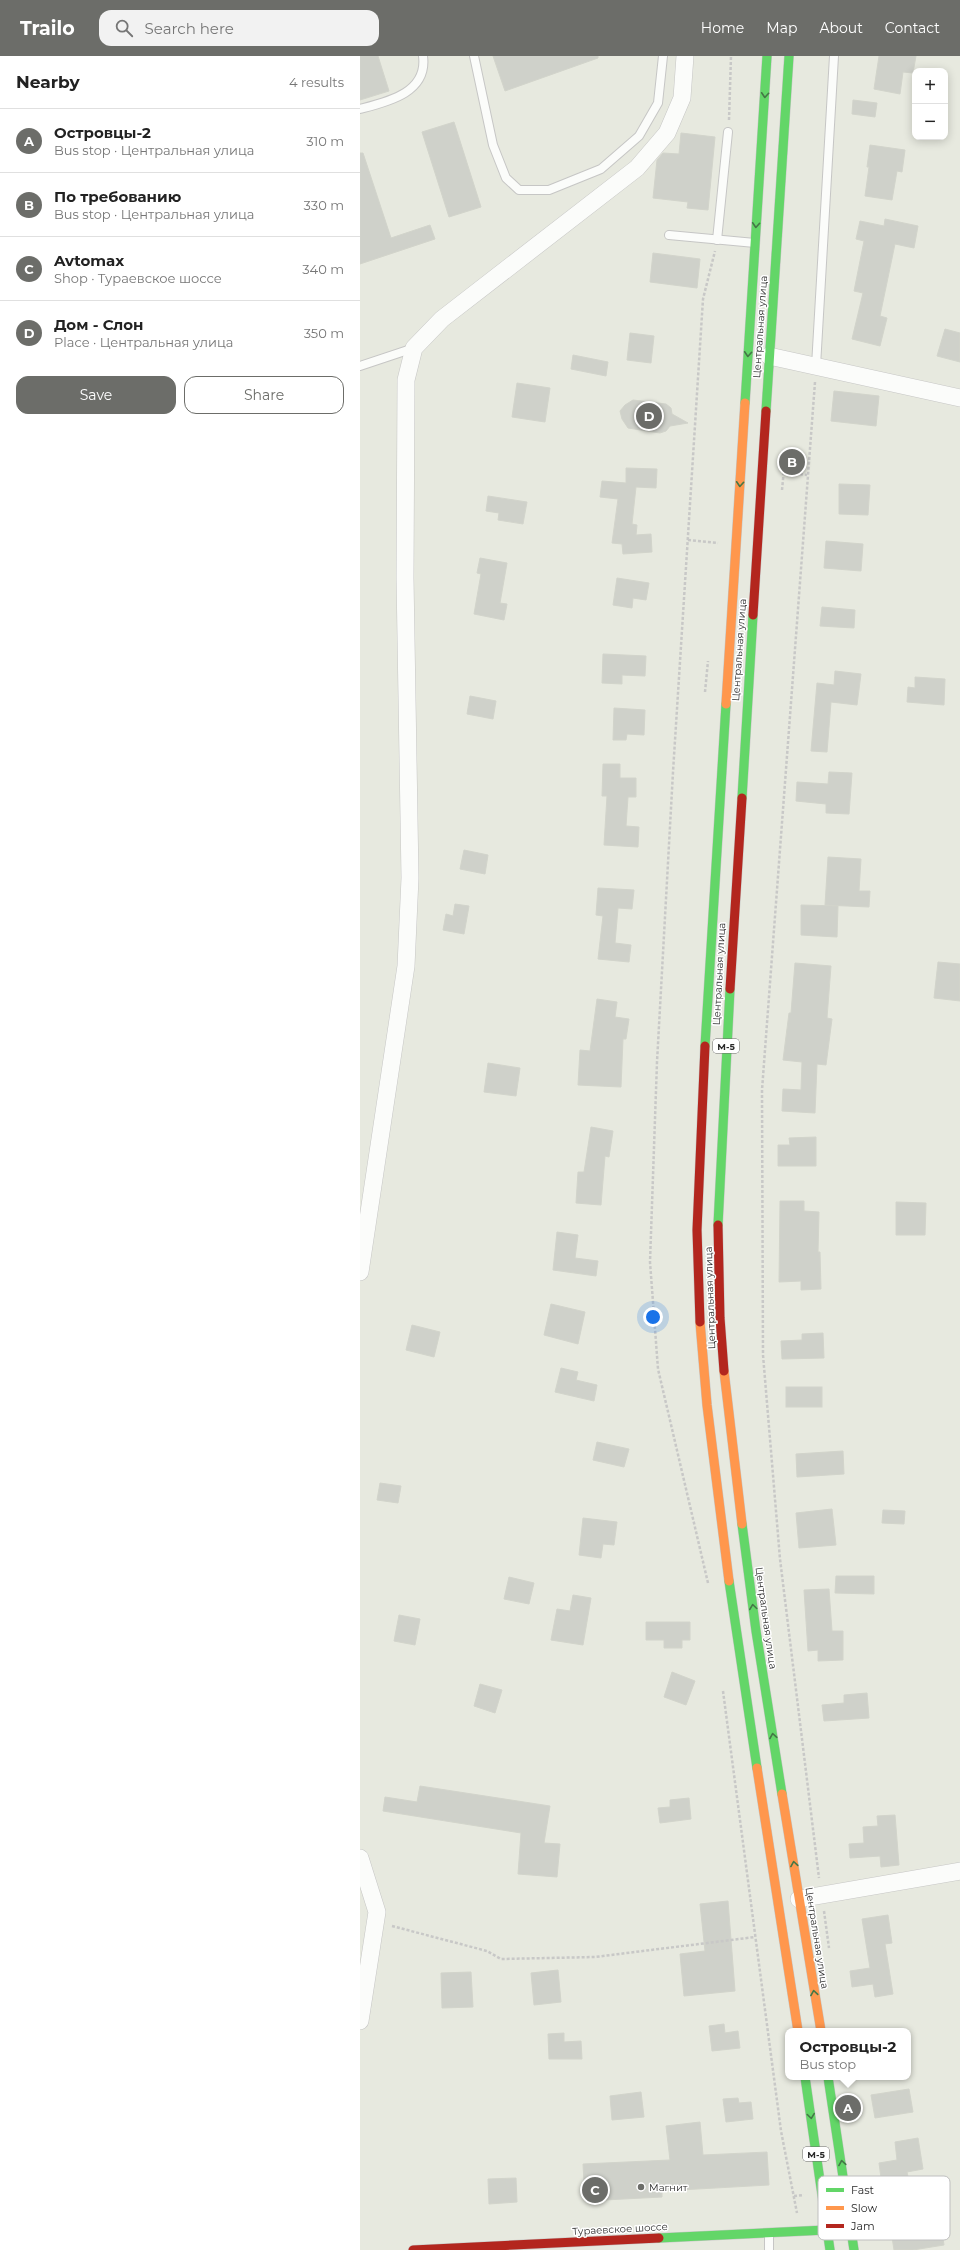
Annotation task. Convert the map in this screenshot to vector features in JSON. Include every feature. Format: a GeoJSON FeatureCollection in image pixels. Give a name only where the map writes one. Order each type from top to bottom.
{"type":"FeatureCollection","features":[{"type":"Feature","properties":{"kind":"main road","name":"Центральная улица"},"geometry":{"type":"LineString","coordinates":[[767,56],[707,1010],[697,1230],[700,1331],[707,1405],[721,1518],[736,1636],[798,2028]]}},
{"type":"Feature","properties":{"kind":"main road","name":"Центральная улица"},"geometry":{"type":"LineString","coordinates":[[789,56],[728,1013],[718,1230],[720,1318],[726,1402],[756,1631],[820,2028]]}},
{"type":"Feature","properties":{"kind":"main road","name":"М-5"},"geometry":{"type":"LineString","coordinates":[[805,2080],[819,2176]]}},
{"type":"Feature","properties":{"kind":"main road","name":"М-5"},"geometry":{"type":"LineString","coordinates":[[828,2080],[844,2176]]}},
{"type":"Feature","properties":{"kind":"main road","name":"Тураевское шоссе"},"geometry":{"type":"LineString","coordinates":[[413,2250],[571,2246],[818,2231]]}},
{"type":"Feature","properties":{"kind":"main road","name":"М-5"},"geometry":{"type":"LineString","coordinates":[[828,2240],[830,2250]]}},
{"type":"Feature","properties":{"kind":"main road","name":"М-5"},"geometry":{"type":"LineString","coordinates":[[853,2240],[854,2250]]}},
{"type":"Feature","properties":{"kind":"street"},"geometry":{"type":"LineString","coordinates":[[360,1272],[406,966],[410,878],[404,578],[406,380],[414,348],[442,319],[637,168],[668,133],[682,98],[685,56]]}},
{"type":"Feature","properties":{"kind":"street"},"geometry":{"type":"LineString","coordinates":[[769,356],[960,398]]}},
{"type":"Feature","properties":{"kind":"street"},"geometry":{"type":"LineString","coordinates":[[360,1858],[377,1912],[360,2021]]}},
{"type":"Feature","properties":{"kind":"street"},"geometry":{"type":"LineString","coordinates":[[799,1899],[960,1871]]}},
{"type":"Feature","properties":{"kind":"lane"},"geometry":{"type":"LineString","coordinates":[[360,109],[389,102],[410,91],[420,78],[422,56]]}},
{"type":"Feature","properties":{"kind":"lane"},"geometry":{"type":"LineString","coordinates":[[474,56],[493,145],[506,178],[520,190],[549,190],[601,170],[638,136],[658,103],[663,56]]}},
{"type":"Feature","properties":{"kind":"lane"},"geometry":{"type":"LineString","coordinates":[[816,366],[834,56]]}},
{"type":"Feature","properties":{"kind":"lane"},"geometry":{"type":"LineString","coordinates":[[717,240],[728,132]]}},
{"type":"Feature","properties":{"kind":"lane"},"geometry":{"type":"LineString","coordinates":[[669,234],[755,243]]}},
{"type":"Feature","properties":{"kind":"lane"},"geometry":{"type":"LineString","coordinates":[[360,366],[414,348]]}},
{"type":"Feature","properties":{"kind":"lane"},"geometry":{"type":"LineString","coordinates":[[769,2250],[770,2233]]}},
{"type":"Feature","properties":{"kind":"path"},"geometry":{"type":"LineString","coordinates":[[728,132],[731,56]]}},
{"type":"Feature","properties":{"kind":"path"},"geometry":{"type":"LineString","coordinates":[[709,1588],[658,1369],[650,1262],[657,1062],[703,299],[717,240]]}},
{"type":"Feature","properties":{"kind":"path"},"geometry":{"type":"LineString","coordinates":[[816,366],[762,1090],[764,1355],[780,1559],[830,1956]]}},
{"type":"Feature","properties":{"kind":"path"},"geometry":{"type":"LineString","coordinates":[[784,472],[807,475]]}},
{"type":"Feature","properties":{"kind":"path"},"geometry":{"type":"LineString","coordinates":[[688,540],[723,544]]}},
{"type":"Feature","properties":{"kind":"path"},"geometry":{"type":"LineString","coordinates":[[722,1687],[781,2131],[801,2232]]}},
{"type":"Feature","properties":{"kind":"path"},"geometry":{"type":"LineString","coordinates":[[375,1922],[488,1951],[501,1959],[595,1957],[755,1937]]}},
{"type":"Feature","properties":{"kind":"building"},"geometry":{"type":"Polygon","coordinates":[[[360,56],[378,56],[389,91],[360,100],[360,56]]]}},
{"type":"Feature","properties":{"kind":"building"},"geometry":{"type":"Polygon","coordinates":[[[493,56],[598,56],[598,58],[505,91],[493,56]]]}},
{"type":"Feature","properties":{"kind":"building"},"geometry":{"type":"Polygon","coordinates":[[[879,56],[916,56],[912,73],[903,72],[900,94],[874,89],[879,56]]]}},
{"type":"Feature","properties":{"kind":"building"},"geometry":{"type":"Polygon","coordinates":[[[853,100],[877,103],[875,117],[852,114],[853,100]]]}},
{"type":"Feature","properties":{"kind":"building"},"geometry":{"type":"Polygon","coordinates":[[[454,122],[481,207],[449,217],[422,132],[454,122]]]}},
{"type":"Feature","properties":{"kind":"building"},"geometry":{"type":"Polygon","coordinates":[[[681,133],[715,137],[708,210],[687,208],[688,202],[653,198],[657,160],[663,153],[679,154],[681,133]]]}},
{"type":"Feature","properties":{"kind":"building"},"geometry":{"type":"Polygon","coordinates":[[[870,145],[905,150],[902,172],[897,171],[892,200],[865,196],[870,145]]]}},
{"type":"Feature","properties":{"kind":"building"},"geometry":{"type":"Polygon","coordinates":[[[360,153],[363,153],[391,238],[430,225],[435,239],[360,264],[360,153]]]}},
{"type":"Feature","properties":{"kind":"building"},"geometry":{"type":"Polygon","coordinates":[[[885,219],[918,226],[914,248],[895,244],[880,316],[887,318],[880,346],[852,339],[863,293],[854,291],[864,241],[856,239],[860,221],[884,226],[885,219]]]}},
{"type":"Feature","properties":{"kind":"building"},"geometry":{"type":"Polygon","coordinates":[[[653,253],[700,259],[697,288],[650,282],[653,253]]]}},
{"type":"Feature","properties":{"kind":"building"},"geometry":{"type":"Polygon","coordinates":[[[945,329],[960,333],[960,362],[937,356],[945,329]]]}},
{"type":"Feature","properties":{"kind":"building"},"geometry":{"type":"Polygon","coordinates":[[[630,333],[654,336],[651,363],[627,360],[630,333]]]}},
{"type":"Feature","properties":{"kind":"building"},"geometry":{"type":"Polygon","coordinates":[[[573,355],[608,362],[606,376],[571,369],[573,355]]]}},
{"type":"Feature","properties":{"kind":"building"},"geometry":{"type":"Polygon","coordinates":[[[517,383],[550,388],[545,422],[512,417],[517,383]]]}},
{"type":"Feature","properties":{"kind":"building"},"geometry":{"type":"Polygon","coordinates":[[[834,391],[879,396],[876,426],[831,421],[834,391]]]}},
{"type":"Feature","properties":{"kind":"building"},"geometry":{"type":"Polygon","coordinates":[[[633,400],[666,404],[671,408],[672,414],[688,423],[670,426],[666,431],[660,433],[628,428],[622,419],[620,411],[625,405],[633,400]]]}},
{"type":"Feature","properties":{"kind":"building"},"geometry":{"type":"Polygon","coordinates":[[[626,468],[657,469],[656,488],[636,487],[632,524],[637,525],[636,535],[651,534],[652,552],[623,554],[622,544],[612,543],[618,499],[600,497],[602,481],[626,483],[626,468]]]}},
{"type":"Feature","properties":{"kind":"building"},"geometry":{"type":"Polygon","coordinates":[[[839,484],[870,485],[868,515],[839,514],[839,484]]]}},
{"type":"Feature","properties":{"kind":"building"},"geometry":{"type":"Polygon","coordinates":[[[488,496],[527,502],[523,524],[498,520],[499,513],[486,511],[488,496]]]}},
{"type":"Feature","properties":{"kind":"building"},"geometry":{"type":"Polygon","coordinates":[[[826,541],[863,544],[861,571],[824,568],[826,541]]]}},
{"type":"Feature","properties":{"kind":"building"},"geometry":{"type":"Polygon","coordinates":[[[480,558],[507,563],[500,603],[507,604],[504,620],[474,614],[481,574],[477,573],[480,558]]]}},
{"type":"Feature","properties":{"kind":"building"},"geometry":{"type":"Polygon","coordinates":[[[617,578],[649,583],[646,600],[633,598],[632,608],[613,605],[617,578]]]}},
{"type":"Feature","properties":{"kind":"building"},"geometry":{"type":"Polygon","coordinates":[[[822,607],[855,610],[854,628],[820,626],[822,607]]]}},
{"type":"Feature","properties":{"kind":"building"},"geometry":{"type":"Polygon","coordinates":[[[603,654],[646,656],[645,676],[622,675],[622,684],[602,683],[603,654]]]}},
{"type":"Feature","properties":{"kind":"building"},"geometry":{"type":"Polygon","coordinates":[[[835,671],[861,674],[857,705],[831,702],[827,752],[811,751],[817,683],[834,685],[835,671]]]}},
{"type":"Feature","properties":{"kind":"building"},"geometry":{"type":"Polygon","coordinates":[[[915,677],[945,679],[944,705],[907,702],[908,687],[915,688],[915,677]]]}},
{"type":"Feature","properties":{"kind":"building"},"geometry":{"type":"Polygon","coordinates":[[[470,696],[496,701],[493,719],[467,714],[470,696]]]}},
{"type":"Feature","properties":{"kind":"building"},"geometry":{"type":"Polygon","coordinates":[[[614,708],[645,710],[644,735],[627,734],[626,740],[613,740],[614,708]]]}},
{"type":"Feature","properties":{"kind":"building"},"geometry":{"type":"Polygon","coordinates":[[[603,764],[620,764],[620,778],[636,778],[636,797],[628,797],[626,826],[639,827],[638,847],[604,845],[607,796],[602,796],[603,764]]]}},
{"type":"Feature","properties":{"kind":"building"},"geometry":{"type":"Polygon","coordinates":[[[829,772],[852,773],[849,814],[826,813],[826,804],[796,801],[797,782],[828,784],[829,772]]]}},
{"type":"Feature","properties":{"kind":"building"},"geometry":{"type":"Polygon","coordinates":[[[464,850],[488,855],[485,874],[460,869],[464,850]]]}},
{"type":"Feature","properties":{"kind":"building"},"geometry":{"type":"Polygon","coordinates":[[[828,857],[861,859],[859,891],[870,891],[869,907],[825,905],[828,857]]]}},
{"type":"Feature","properties":{"kind":"building"},"geometry":{"type":"Polygon","coordinates":[[[598,888],[634,890],[632,909],[618,908],[615,943],[631,945],[629,962],[598,959],[603,916],[596,915],[598,888]]]}},
{"type":"Feature","properties":{"kind":"building"},"geometry":{"type":"Polygon","coordinates":[[[455,904],[469,906],[464,934],[443,930],[446,914],[453,916],[455,904]]]}},
{"type":"Feature","properties":{"kind":"building"},"geometry":{"type":"Polygon","coordinates":[[[801,905],[838,906],[837,937],[801,935],[801,905]]]}},
{"type":"Feature","properties":{"kind":"building"},"geometry":{"type":"Polygon","coordinates":[[[938,962],[960,964],[960,1001],[934,998],[938,962]]]}},
{"type":"Feature","properties":{"kind":"building"},"geometry":{"type":"Polygon","coordinates":[[[795,963],[831,966],[827,1018],[832,1019],[826,1065],[817,1064],[815,1113],[782,1111],[783,1089],[801,1090],[802,1062],[783,1060],[789,1013],[791,1013],[795,963]]]}},
{"type":"Feature","properties":{"kind":"building"},"geometry":{"type":"Polygon","coordinates":[[[597,999],[617,1002],[615,1017],[629,1019],[626,1039],[623,1039],[621,1087],[578,1085],[580,1050],[590,1051],[597,999]]]}},
{"type":"Feature","properties":{"kind":"building"},"geometry":{"type":"Polygon","coordinates":[[[488,1063],[520,1068],[516,1096],[484,1092],[488,1063]]]}},
{"type":"Feature","properties":{"kind":"building"},"geometry":{"type":"Polygon","coordinates":[[[591,1127],[613,1131],[609,1157],[605,1156],[601,1205],[576,1203],[578,1172],[584,1172],[591,1127]]]}},
{"type":"Feature","properties":{"kind":"building"},"geometry":{"type":"Polygon","coordinates":[[[816,1137],[816,1166],[778,1166],[778,1145],[790,1145],[789,1138],[816,1137]]]}},
{"type":"Feature","properties":{"kind":"building"},"geometry":{"type":"Polygon","coordinates":[[[780,1201],[804,1201],[804,1211],[819,1212],[818,1252],[820,1252],[821,1289],[801,1290],[801,1281],[779,1282],[780,1201]]]}},
{"type":"Feature","properties":{"kind":"building"},"geometry":{"type":"Polygon","coordinates":[[[896,1202],[926,1203],[925,1235],[896,1235],[896,1202]]]}},
{"type":"Feature","properties":{"kind":"building"},"geometry":{"type":"Polygon","coordinates":[[[557,1232],[578,1235],[575,1258],[598,1261],[596,1276],[553,1270],[557,1232]]]}},
{"type":"Feature","properties":{"kind":"building"},"geometry":{"type":"Polygon","coordinates":[[[551,1304],[585,1312],[578,1344],[544,1335],[551,1304]]]}},
{"type":"Feature","properties":{"kind":"building"},"geometry":{"type":"Polygon","coordinates":[[[412,1325],[440,1332],[434,1357],[406,1350],[412,1325]]]}},
{"type":"Feature","properties":{"kind":"building"},"geometry":{"type":"Polygon","coordinates":[[[823,1333],[824,1358],[782,1359],[781,1341],[802,1340],[802,1334],[823,1333]]]}},
{"type":"Feature","properties":{"kind":"building"},"geometry":{"type":"Polygon","coordinates":[[[561,1368],[578,1372],[576,1380],[597,1385],[594,1401],[555,1392],[561,1368]]]}},
{"type":"Feature","properties":{"kind":"building"},"geometry":{"type":"Polygon","coordinates":[[[786,1387],[822,1387],[822,1407],[786,1407],[786,1387]]]}},
{"type":"Feature","properties":{"kind":"building"},"geometry":{"type":"Polygon","coordinates":[[[597,1442],[629,1449],[624,1467],[593,1460],[597,1442]]]}},
{"type":"Feature","properties":{"kind":"building"},"geometry":{"type":"Polygon","coordinates":[[[843,1451],[844,1474],[797,1477],[796,1454],[843,1451]]]}},
{"type":"Feature","properties":{"kind":"building"},"geometry":{"type":"Polygon","coordinates":[[[380,1483],[401,1486],[398,1503],[377,1500],[380,1483]]]}},
{"type":"Feature","properties":{"kind":"building"},"geometry":{"type":"Polygon","coordinates":[[[832,1509],[836,1545],[799,1548],[796,1513],[832,1509]]]}},
{"type":"Feature","properties":{"kind":"building"},"geometry":{"type":"Polygon","coordinates":[[[883,1510],[905,1511],[904,1524],[882,1523],[883,1510]]]}},
{"type":"Feature","properties":{"kind":"building"},"geometry":{"type":"Polygon","coordinates":[[[583,1518],[617,1522],[614,1545],[603,1544],[601,1558],[579,1555],[583,1518]]]}},
{"type":"Feature","properties":{"kind":"building"},"geometry":{"type":"Polygon","coordinates":[[[836,1576],[874,1576],[874,1594],[835,1593],[836,1576]]]}},
{"type":"Feature","properties":{"kind":"building"},"geometry":{"type":"Polygon","coordinates":[[[509,1577],[534,1583],[529,1604],[504,1599],[509,1577]]]}},
{"type":"Feature","properties":{"kind":"building"},"geometry":{"type":"Polygon","coordinates":[[[829,1589],[832,1631],[843,1631],[843,1660],[818,1661],[818,1650],[808,1651],[804,1590],[829,1589]]]}},
{"type":"Feature","properties":{"kind":"building"},"geometry":{"type":"Polygon","coordinates":[[[573,1595],[591,1598],[583,1645],[551,1640],[557,1609],[570,1611],[573,1595]]]}},
{"type":"Feature","properties":{"kind":"building"},"geometry":{"type":"Polygon","coordinates":[[[399,1615],[420,1619],[415,1645],[394,1641],[399,1615]]]}},
{"type":"Feature","properties":{"kind":"building"},"geometry":{"type":"Polygon","coordinates":[[[646,1622],[690,1622],[690,1640],[682,1640],[682,1648],[664,1648],[664,1640],[646,1640],[646,1622]]]}},
{"type":"Feature","properties":{"kind":"building"},"geometry":{"type":"Polygon","coordinates":[[[672,1672],[695,1681],[686,1705],[664,1697],[672,1672]]]}},
{"type":"Feature","properties":{"kind":"building"},"geometry":{"type":"Polygon","coordinates":[[[480,1684],[502,1690],[495,1713],[474,1706],[480,1684]]]}},
{"type":"Feature","properties":{"kind":"building"},"geometry":{"type":"Polygon","coordinates":[[[867,1693],[869,1718],[824,1721],[822,1705],[844,1703],[844,1695],[867,1693]]]}},
{"type":"Feature","properties":{"kind":"building"},"geometry":{"type":"Polygon","coordinates":[[[420,1786],[550,1806],[544,1843],[560,1844],[557,1877],[518,1874],[521,1833],[383,1811],[385,1797],[417,1802],[420,1786]]]}},
{"type":"Feature","properties":{"kind":"building"},"geometry":{"type":"Polygon","coordinates":[[[689,1798],[691,1819],[660,1823],[658,1808],[670,1807],[670,1800],[689,1798]]]}},
{"type":"Feature","properties":{"kind":"building"},"geometry":{"type":"Polygon","coordinates":[[[895,1815],[899,1865],[881,1867],[880,1856],[850,1858],[849,1844],[864,1843],[863,1827],[878,1826],[877,1816],[895,1815]]]}},
{"type":"Feature","properties":{"kind":"building"},"geometry":{"type":"Polygon","coordinates":[[[728,1901],[735,1991],[684,1996],[680,1954],[705,1951],[700,1904],[728,1901]]]}},
{"type":"Feature","properties":{"kind":"building"},"geometry":{"type":"Polygon","coordinates":[[[888,1915],[892,1943],[885,1944],[893,1994],[875,1997],[873,1984],[852,1987],[850,1971],[870,1968],[862,1919],[888,1915]]]}},
{"type":"Feature","properties":{"kind":"building"},"geometry":{"type":"Polygon","coordinates":[[[558,1970],[561,2002],[534,2005],[531,1973],[558,1970]]]}},
{"type":"Feature","properties":{"kind":"building"},"geometry":{"type":"Polygon","coordinates":[[[471,1972],[473,2007],[442,2008],[441,1973],[471,1972]]]}},
{"type":"Feature","properties":{"kind":"building"},"geometry":{"type":"Polygon","coordinates":[[[724,2024],[725,2033],[738,2031],[740,2048],[712,2051],[709,2026],[724,2024]]]}},
{"type":"Feature","properties":{"kind":"building"},"geometry":{"type":"Polygon","coordinates":[[[564,2033],[564,2042],[581,2041],[582,2059],[549,2059],[548,2034],[564,2033]]]}},
{"type":"Feature","properties":{"kind":"building"},"geometry":{"type":"Polygon","coordinates":[[[909,2089],[913,2112],[875,2118],[871,2095],[909,2089]]]}},
{"type":"Feature","properties":{"kind":"building"},"geometry":{"type":"Polygon","coordinates":[[[641,2092],[644,2117],[612,2120],[610,2096],[641,2092]]]}},
{"type":"Feature","properties":{"kind":"building"},"geometry":{"type":"Polygon","coordinates":[[[738,2098],[739,2103],[751,2102],[753,2119],[726,2122],[723,2099],[738,2098]]]}},
{"type":"Feature","properties":{"kind":"building"},"geometry":{"type":"Polygon","coordinates":[[[700,2122],[703,2155],[767,2152],[769,2185],[662,2191],[662,2197],[585,2201],[583,2164],[670,2160],[666,2126],[700,2122]]]}},
{"type":"Feature","properties":{"kind":"building"},"geometry":{"type":"Polygon","coordinates":[[[918,2138],[923,2169],[907,2172],[908,2176],[881,2176],[879,2163],[897,2160],[895,2142],[918,2138]]]}},
{"type":"Feature","properties":{"kind":"building"},"geometry":{"type":"Polygon","coordinates":[[[516,2178],[517,2202],[489,2204],[488,2179],[516,2178]]]}},
{"type":"Feature","properties":{"kind":"building"},"geometry":{"type":"Polygon","coordinates":[[[892,2240],[943,2240],[944,2245],[913,2250],[894,2250],[892,2240]]]}},
{"type":"Feature","properties":{"kind":"traffic: fast"},"geometry":{"type":"LineString","coordinates":[[745,403],[767,56]]}},
{"type":"Feature","properties":{"kind":"traffic: fast"},"geometry":{"type":"LineString","coordinates":[[766,411],[789,56]]}},
{"type":"Feature","properties":{"kind":"traffic: fast"},"geometry":{"type":"LineString","coordinates":[[742,798],[753,615]]}},
{"type":"Feature","properties":{"kind":"traffic: fast"},"geometry":{"type":"LineString","coordinates":[[705,1046],[726,704]]}},
{"type":"Feature","properties":{"kind":"traffic: fast"},"geometry":{"type":"LineString","coordinates":[[718,1225],[730,989]]}},
{"type":"Feature","properties":{"kind":"traffic: fast"},"geometry":{"type":"LineString","coordinates":[[742,1524],[756,1631],[782,1794]]}},
{"type":"Feature","properties":{"kind":"traffic: fast"},"geometry":{"type":"LineString","coordinates":[[729,1581],[757,1768]]}},
{"type":"Feature","properties":{"kind":"traffic: fast"},"geometry":{"type":"LineString","coordinates":[[805,2080],[819,2176]]}},
{"type":"Feature","properties":{"kind":"traffic: fast"},"geometry":{"type":"LineString","coordinates":[[828,2080],[843,2176]]}},
{"type":"Feature","properties":{"kind":"traffic: fast"},"geometry":{"type":"LineString","coordinates":[[659,2238],[818,2230]]}},
{"type":"Feature","properties":{"kind":"traffic: fast"},"geometry":{"type":"LineString","coordinates":[[829,2240],[830,2250]]}},
{"type":"Feature","properties":{"kind":"traffic: fast"},"geometry":{"type":"LineString","coordinates":[[852,2240],[854,2250]]}},
{"type":"Feature","properties":{"kind":"traffic: slow"},"geometry":{"type":"LineString","coordinates":[[726,704],[745,403]]}},
{"type":"Feature","properties":{"kind":"traffic: slow"},"geometry":{"type":"LineString","coordinates":[[700,1322],[707,1405],[729,1581]]}},
{"type":"Feature","properties":{"kind":"traffic: slow"},"geometry":{"type":"LineString","coordinates":[[724,1371],[742,1524]]}},
{"type":"Feature","properties":{"kind":"traffic: slow"},"geometry":{"type":"LineString","coordinates":[[757,1768],[798,2028]]}},
{"type":"Feature","properties":{"kind":"traffic: slow"},"geometry":{"type":"LineString","coordinates":[[782,1794],[821,2028]]}},
{"type":"Feature","properties":{"kind":"traffic: jam"},"geometry":{"type":"LineString","coordinates":[[753,615],[766,411]]}},
{"type":"Feature","properties":{"kind":"traffic: jam"},"geometry":{"type":"LineString","coordinates":[[730,989],[742,798]]}},
{"type":"Feature","properties":{"kind":"traffic: jam"},"geometry":{"type":"LineString","coordinates":[[700,1322],[697,1230],[705,1046]]}},
{"type":"Feature","properties":{"kind":"traffic: jam"},"geometry":{"type":"LineString","coordinates":[[718,1225],[720,1318],[724,1371]]}},
{"type":"Feature","properties":{"kind":"traffic: jam"},"geometry":{"type":"LineString","coordinates":[[413,2250],[659,2238]]}},
{"type":"Feature","properties":{"kind":"place","name":"Дом - Слон"},"geometry":{"type":"Point","coordinates":[649,416]}},
{"type":"Feature","properties":{"kind":"place","name":"По требованию"},"geometry":{"type":"Point","coordinates":[792,462]}},
{"type":"Feature","properties":{"kind":"place","name":"Островцы-2"},"geometry":{"type":"Point","coordinates":[848,2108]}},
{"type":"Feature","properties":{"kind":"place","name":"Магнит"},"geometry":{"type":"Point","coordinates":[641,2187]}},
{"type":"Feature","properties":{"kind":"place","name":"Avtomax"},"geometry":{"type":"Point","coordinates":[595,2190]}}]}
